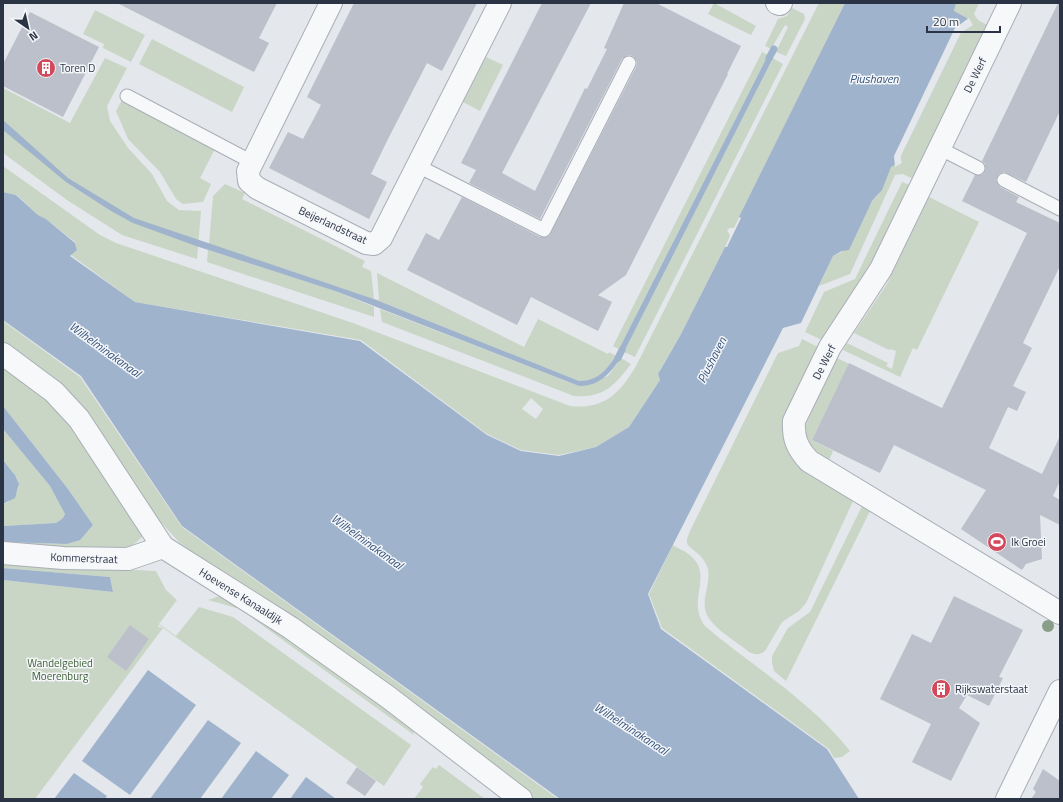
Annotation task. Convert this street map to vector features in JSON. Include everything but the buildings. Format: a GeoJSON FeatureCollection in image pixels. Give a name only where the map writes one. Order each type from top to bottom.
{"type":"FeatureCollection","features":[{"type":"Feature","properties":{"kind":"street","name":"Beijerlandstraat"},"geometry":{"type":"LineString","coordinates":[[331,3],[252,162],[248,171],[249,181],[257,188],[366,243],[374,244],[381,238],[500,3]]}},
{"type":"Feature","properties":{"kind":"street","name":"De Werf"},"geometry":{"type":"LineString","coordinates":[[1010,3],[881,269],[830,347],[794,421],[795,440],[799,450],[809,461],[1060,613]]}},
{"type":"Feature","properties":{"kind":"street","name":"Hoevense Kanaaldijk"},"geometry":{"type":"LineString","coordinates":[[3,354],[54,392],[80,419],[164,547],[292,628],[388,697],[521,799]]}},
{"type":"Feature","properties":{"kind":"street","name":"Kommerstraat"},"geometry":{"type":"LineString","coordinates":[[3,553],[63,558],[128,559],[164,547]]}},
{"type":"Feature","properties":{"kind":"street"},"geometry":{"type":"LineString","coordinates":[[1007,799],[1060,691]]}},
{"type":"Feature","properties":{"kind":"lane"},"geometry":{"type":"LineString","coordinates":[[418,166],[544,230],[628,64]]}},
{"type":"Feature","properties":{"kind":"lane"},"geometry":{"type":"LineString","coordinates":[[127,96],[252,162]]}},
{"type":"Feature","properties":{"kind":"lane"},"geometry":{"type":"LineString","coordinates":[[939,148],[978,168]]}},
{"type":"Feature","properties":{"kind":"lane"},"geometry":{"type":"LineString","coordinates":[[1004,180],[1060,209]]}},
{"type":"Feature","properties":{"kind":"green space"},"geometry":{"type":"Polygon","coordinates":[[[714,3],[756,26],[751,35],[708,14],[714,3]]]}},
{"type":"Feature","properties":{"kind":"green space"},"geometry":{"type":"Polygon","coordinates":[[[819,3],[845,3],[734,228],[727,230],[730,236],[680,336],[660,370],[658,375],[660,380],[629,427],[596,447],[559,455],[521,450],[487,434],[361,340],[135,302],[71,255],[77,250],[75,242],[46,219],[38,215],[17,195],[3,192],[3,166],[100,235],[116,243],[353,323],[570,406],[582,407],[592,405],[610,398],[624,384],[636,366],[819,3]],[[531,398],[522,409],[536,419],[543,409],[531,398]]]}},
{"type":"Feature","properties":{"kind":"green space"},"geometry":{"type":"Polygon","coordinates":[[[956,3],[979,3],[974,14],[978,20],[989,26],[915,180],[903,174],[895,175],[850,274],[819,286],[833,256],[842,252],[872,201],[878,195],[891,167],[901,161],[901,156],[961,33],[971,26],[967,18],[954,11],[956,3]]]}},
{"type":"Feature","properties":{"kind":"green space"},"geometry":{"type":"Polygon","coordinates":[[[792,8],[804,14],[805,19],[786,56],[776,52],[788,27],[785,25],[771,49],[765,46],[778,19],[787,16],[792,8]]]}},
{"type":"Feature","properties":{"kind":"green space"},"geometry":{"type":"Polygon","coordinates":[[[95,10],[145,35],[131,62],[103,48],[104,44],[83,34],[95,10]]]}},
{"type":"Feature","properties":{"kind":"green space"},"geometry":{"type":"Polygon","coordinates":[[[152,39],[244,87],[232,112],[139,64],[152,39]]]}},
{"type":"Feature","properties":{"kind":"green space"},"geometry":{"type":"Polygon","coordinates":[[[762,52],[768,55],[619,349],[613,346],[762,52]]]}},
{"type":"Feature","properties":{"kind":"green space"},"geometry":{"type":"Polygon","coordinates":[[[486,57],[503,65],[480,111],[463,102],[486,57]]]}},
{"type":"Feature","properties":{"kind":"green space"},"geometry":{"type":"Polygon","coordinates":[[[105,58],[127,68],[107,106],[110,121],[128,148],[152,174],[167,201],[179,210],[201,211],[197,259],[122,235],[67,200],[3,153],[3,88],[70,123],[105,58]]]}},
{"type":"Feature","properties":{"kind":"green space"},"geometry":{"type":"Polygon","coordinates":[[[773,58],[783,64],[635,357],[624,352],[773,58]]]}},
{"type":"Feature","properties":{"kind":"green space"},"geometry":{"type":"Polygon","coordinates":[[[122,100],[215,149],[200,178],[211,184],[203,202],[183,204],[176,199],[160,172],[128,139],[116,111],[122,100]]]}},
{"type":"Feature","properties":{"kind":"green space"},"geometry":{"type":"Polygon","coordinates":[[[902,182],[912,186],[882,249],[824,341],[805,332],[824,292],[855,279],[902,182]]]}},
{"type":"Feature","properties":{"kind":"green space"},"geometry":{"type":"Polygon","coordinates":[[[225,184],[245,193],[242,199],[365,261],[362,267],[371,271],[374,299],[209,244],[213,196],[225,184]]]}},
{"type":"Feature","properties":{"kind":"green space"},"geometry":{"type":"Polygon","coordinates":[[[929,197],[979,222],[917,350],[913,348],[900,377],[843,350],[847,343],[888,363],[886,366],[892,369],[896,351],[889,350],[854,333],[887,284],[929,197]]]}},
{"type":"Feature","properties":{"kind":"green space"},"geometry":{"type":"Polygon","coordinates":[[[208,250],[338,292],[374,307],[374,317],[207,262],[208,250]]]}},
{"type":"Feature","properties":{"kind":"green space"},"geometry":{"type":"Polygon","coordinates":[[[377,273],[524,347],[538,319],[608,354],[609,352],[616,356],[601,374],[591,379],[579,381],[374,299],[379,300],[377,273]]]}},
{"type":"Feature","properties":{"kind":"green space"},"geometry":{"type":"Polygon","coordinates":[[[380,309],[579,386],[608,376],[621,358],[631,364],[619,379],[601,393],[574,396],[382,322],[380,309]]]}},
{"type":"Feature","properties":{"kind":"green space"},"geometry":{"type":"Polygon","coordinates":[[[3,321],[80,377],[182,527],[558,799],[535,799],[180,543],[157,518],[103,437],[53,380],[3,342],[3,321]]]}},
{"type":"Feature","properties":{"kind":"green space"},"geometry":{"type":"Polygon","coordinates":[[[802,339],[820,348],[785,423],[854,499],[806,603],[799,611],[782,622],[765,651],[755,654],[749,652],[715,626],[707,615],[705,609],[705,598],[709,575],[708,569],[700,556],[689,546],[687,540],[690,531],[778,353],[799,346],[802,339]]]}},
{"type":"Feature","properties":{"kind":"green space"},"geometry":{"type":"Polygon","coordinates":[[[837,358],[849,364],[812,440],[833,451],[829,460],[810,445],[807,440],[805,429],[837,358]]]}},
{"type":"Feature","properties":{"kind":"green space"},"geometry":{"type":"Polygon","coordinates":[[[3,364],[61,411],[144,535],[131,547],[122,551],[3,547],[3,542],[72,543],[85,534],[93,525],[68,489],[3,406],[3,364]]]}},
{"type":"Feature","properties":{"kind":"green space"},"geometry":{"type":"Polygon","coordinates":[[[3,429],[50,486],[65,514],[63,518],[56,523],[3,526],[3,504],[11,500],[19,488],[17,478],[3,460],[3,429]]]}},
{"type":"Feature","properties":{"kind":"green space"},"geometry":{"type":"Polygon","coordinates":[[[863,504],[871,509],[786,681],[774,671],[772,656],[788,628],[810,612],[863,504]]]}},
{"type":"Feature","properties":{"kind":"green space"},"geometry":{"type":"Polygon","coordinates":[[[673,545],[690,555],[698,565],[700,581],[698,607],[700,616],[705,626],[800,700],[835,733],[850,751],[842,757],[834,758],[829,749],[662,628],[649,594],[673,545]]]}},
{"type":"Feature","properties":{"kind":"green space","name":"Wandelgebied Moerenburg"},"geometry":{"type":"Polygon","coordinates":[[[3,563],[156,571],[166,590],[177,600],[159,624],[176,636],[199,607],[233,617],[411,745],[384,786],[159,625],[158,627],[163,628],[35,799],[3,799],[3,580],[113,592],[110,577],[3,568],[3,563]]]}},
{"type":"Feature","properties":{"kind":"green space"},"geometry":{"type":"Polygon","coordinates":[[[225,594],[413,729],[414,735],[240,609],[208,600],[225,594]]]}},
{"type":"Feature","properties":{"kind":"green space"},"geometry":{"type":"Polygon","coordinates":[[[439,765],[485,799],[414,799],[423,787],[420,784],[433,767],[436,769],[439,765]]]}},
{"type":"Feature","properties":{"kind":"water"},"geometry":{"type":"Polygon","coordinates":[[[845,3],[956,3],[954,11],[967,18],[971,26],[961,33],[901,156],[902,161],[891,167],[882,190],[872,201],[849,250],[842,251],[833,256],[801,323],[783,328],[648,594],[661,629],[827,749],[859,799],[560,799],[182,526],[81,376],[3,320],[3,192],[16,195],[38,215],[46,219],[75,243],[77,250],[70,256],[135,302],[360,341],[487,435],[521,451],[559,456],[596,447],[629,427],[660,380],[658,374],[680,336],[725,247],[727,247],[741,218],[739,217],[845,3]]]}},
{"type":"Feature","properties":{"kind":"water"},"geometry":{"type":"Polygon","coordinates":[[[768,55],[773,58],[624,352],[619,349],[768,55]]]}},
{"type":"Feature","properties":{"kind":"water"},"geometry":{"type":"Polygon","coordinates":[[[3,120],[68,178],[134,218],[374,299],[579,381],[596,377],[609,366],[616,356],[621,358],[603,378],[593,384],[579,386],[338,292],[196,246],[133,223],[111,211],[66,182],[3,130],[3,120]]]}},
{"type":"Feature","properties":{"kind":"water"},"geometry":{"type":"Polygon","coordinates":[[[3,406],[68,489],[93,525],[80,540],[67,544],[3,542],[3,526],[56,523],[63,518],[65,514],[50,486],[3,429],[3,406]]]}},
{"type":"Feature","properties":{"kind":"water"},"geometry":{"type":"Polygon","coordinates":[[[3,460],[15,475],[19,484],[15,498],[3,504],[3,460]]]}},
{"type":"Feature","properties":{"kind":"water"},"geometry":{"type":"Polygon","coordinates":[[[3,568],[110,577],[113,592],[3,580],[3,568]]]}},
{"type":"Feature","properties":{"kind":"water"},"geometry":{"type":"Polygon","coordinates":[[[148,670],[196,705],[130,795],[82,761],[148,670]]]}},
{"type":"Feature","properties":{"kind":"water"},"geometry":{"type":"Polygon","coordinates":[[[208,720],[241,743],[200,799],[150,799],[208,720]]]}},
{"type":"Feature","properties":{"kind":"water"},"geometry":{"type":"Polygon","coordinates":[[[256,751],[289,775],[271,799],[221,799],[256,751]]]}},
{"type":"Feature","properties":{"kind":"water"},"geometry":{"type":"Polygon","coordinates":[[[74,773],[107,796],[105,799],[54,799],[74,773]]]}},
{"type":"Feature","properties":{"kind":"water"},"geometry":{"type":"Polygon","coordinates":[[[306,777],[336,799],[290,799],[306,777]]]}},
{"type":"Feature","properties":{"kind":"pier"},"geometry":{"type":"Polygon","coordinates":[[[969,18],[973,25],[961,33],[901,156],[902,163],[895,167],[894,156],[955,28],[969,18]]]}},
{"type":"Feature","properties":{"kind":"waterway"},"geometry":{"type":"LineString","coordinates":[[769,58],[774,49]]}},
{"type":"Feature","properties":{"kind":"waterway"},"geometry":{"type":"LineString","coordinates":[[618,358],[622,350]]}},
{"type":"Feature","properties":{"kind":"place","name":"Toren D"},"geometry":{"type":"Point","coordinates":[46,68]}},
{"type":"Feature","properties":{"kind":"place","name":"Ik Groei"},"geometry":{"type":"Point","coordinates":[997,542]}},
{"type":"Feature","properties":{"kind":"place","name":"Rijkswaterstaat"},"geometry":{"type":"Point","coordinates":[941,689]}},
{"type":"Feature","properties":{"kind":"water label","name":"Piushaven"},"geometry":{"type":"Point","coordinates":[874,79]}},
{"type":"Feature","properties":{"kind":"water label","name":"Wilhelminakanaal"},"geometry":{"type":"Point","coordinates":[105,350]}},
{"type":"Feature","properties":{"kind":"water label","name":"Piushaven"},"geometry":{"type":"Point","coordinates":[712,360]}},
{"type":"Feature","properties":{"kind":"water label","name":"Wilhelminakanaal"},"geometry":{"type":"Point","coordinates":[367,542]}},
{"type":"Feature","properties":{"kind":"water label","name":"Wilhelminakanaal"},"geometry":{"type":"Point","coordinates":[631,729]}}]}
